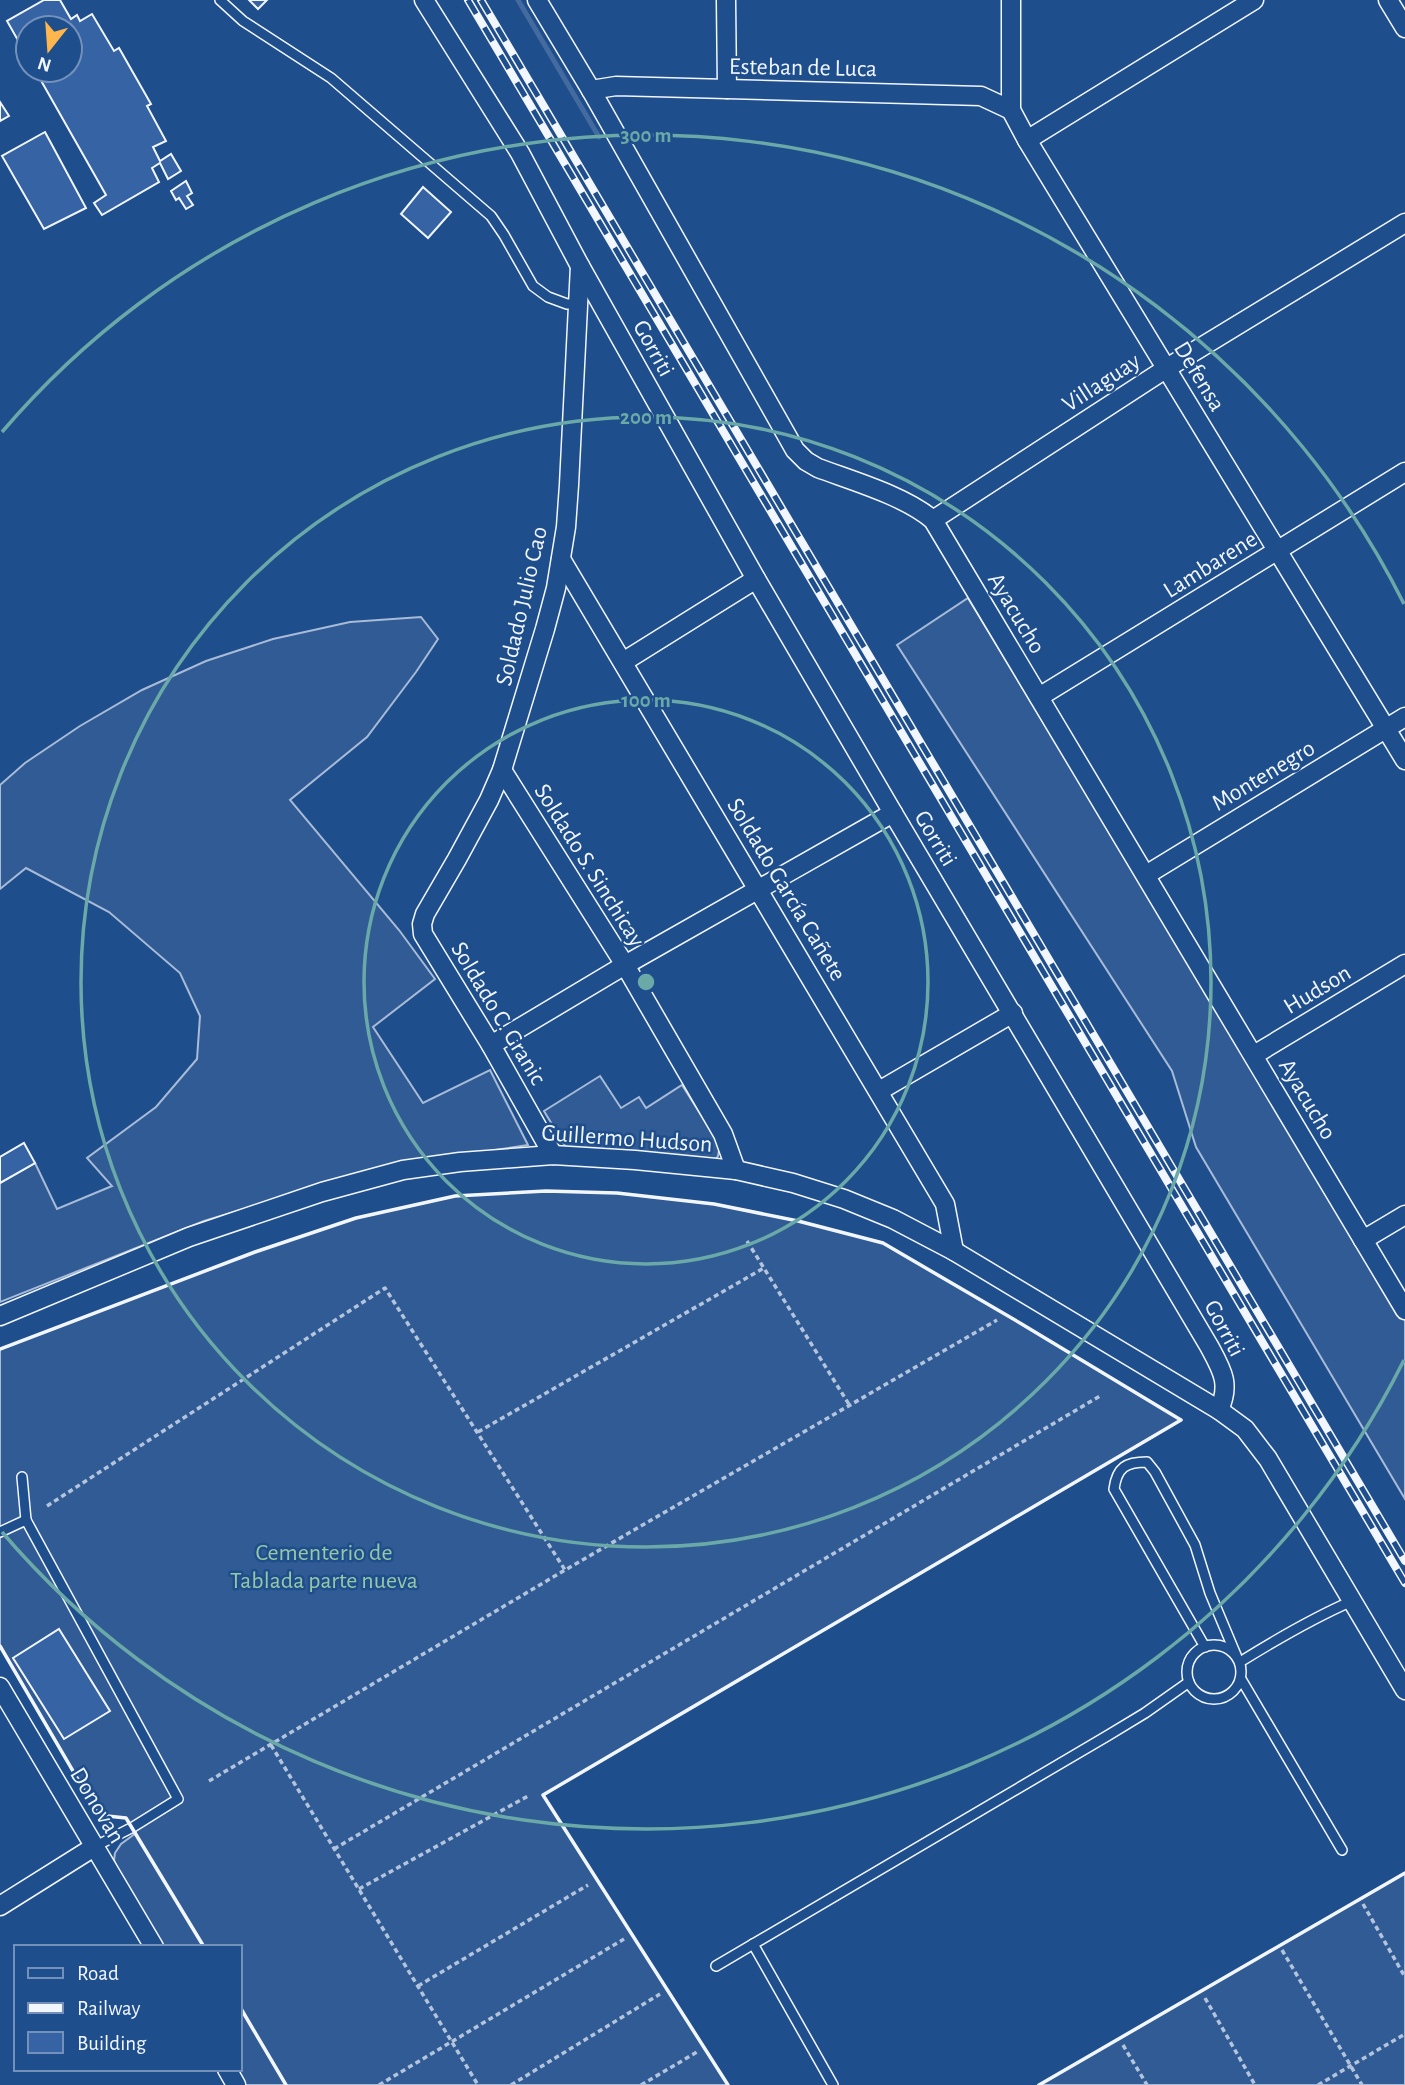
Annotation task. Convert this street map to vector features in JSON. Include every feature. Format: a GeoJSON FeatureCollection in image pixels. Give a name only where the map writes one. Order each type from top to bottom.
{"type":"FeatureCollection","features":[{"type":"Feature","properties":{"kind":"street","name":"Gorriti"},"geometry":{"type":"LineString","coordinates":[[424,0],[520,153],[580,266],[756,579],[1209,1346],[1223,1376],[1226,1396],[1219,1410]]}},
{"type":"Feature","properties":{"kind":"street","name":"Ayacucho"},"geometry":{"type":"LineString","coordinates":[[537,0],[795,450],[806,461],[905,502],[922,510],[933,520],[1405,1310]]}},
{"type":"Feature","properties":{"kind":"street"},"geometry":{"type":"LineString","coordinates":[[726,0],[727,89]]}},
{"type":"Feature","properties":{"kind":"street","name":"Defensa"},"geometry":{"type":"LineString","coordinates":[[1011,0],[1011,110],[1027,141],[1405,760]]}},
{"type":"Feature","properties":{"kind":"street"},"geometry":{"type":"LineString","coordinates":[[1027,141],[1254,0]]}},
{"type":"Feature","properties":{"kind":"street"},"geometry":{"type":"LineString","coordinates":[[1388,0],[1405,29]]}},
{"type":"Feature","properties":{"kind":"street","name":"Esteban de Luca"},"geometry":{"type":"LineString","coordinates":[[591,90],[616,86],[981,96],[1011,110]]}},
{"type":"Feature","properties":{"kind":"street","name":"Villaguay"},"geometry":{"type":"LineString","coordinates":[[933,520],[1167,368],[1405,223]]}},
{"type":"Feature","properties":{"kind":"street","name":"Soldado Julio Cao"},"geometry":{"type":"LineString","coordinates":[[423,934],[425,914],[468,840],[502,771],[545,629],[561,559],[569,485],[580,266]]}},
{"type":"Feature","properties":{"kind":"street","name":"Lambarene"},"geometry":{"type":"LineString","coordinates":[[1039,697],[1405,471]]}},
{"type":"Feature","properties":{"kind":"street","name":"Soldado García Cañete"},"geometry":{"type":"LineString","coordinates":[[561,559],[945,1204],[954,1251]]}},
{"type":"Feature","properties":{"kind":"street"},"geometry":{"type":"LineString","coordinates":[[623,662],[756,579]]}},
{"type":"Feature","properties":{"kind":"street","name":"Montenegro"},"geometry":{"type":"LineString","coordinates":[[1146,875],[1405,717]]}},
{"type":"Feature","properties":{"kind":"street","name":"Soldado S. Sinchicay"},"geometry":{"type":"LineString","coordinates":[[502,771],[625,965],[723,1134],[736,1170]]}},
{"type":"Feature","properties":{"kind":"street"},"geometry":{"type":"LineString","coordinates":[[491,1045],[625,965],[893,813]]}},
{"type":"Feature","properties":{"kind":"street","name":"Soldado C. Granic"},"geometry":{"type":"LineString","coordinates":[[423,934],[491,1045],[553,1155]]}},
{"type":"Feature","properties":{"kind":"street","name":"Hudson"},"geometry":{"type":"LineString","coordinates":[[1254,1055],[1405,964]]}},
{"type":"Feature","properties":{"kind":"street"},"geometry":{"type":"LineString","coordinates":[[879,1091],[1013,1013]]}},
{"type":"Feature","properties":{"kind":"street","name":"Guillermo Hudson"},"geometry":{"type":"LineString","coordinates":[[0,1317],[189,1237],[323,1192],[403,1170],[460,1162],[553,1155],[635,1160],[736,1170],[793,1183],[845,1199],[893,1219],[954,1251],[1219,1410]]}},
{"type":"Feature","properties":{"kind":"street"},"geometry":{"type":"LineString","coordinates":[[1363,1240],[1405,1215]]}},
{"type":"Feature","properties":{"kind":"street"},"geometry":{"type":"LineString","coordinates":[[1219,1410],[1245,1429],[1268,1459],[1405,1690]]}},
{"type":"Feature","properties":{"kind":"street","name":"Donovan"},"geometry":{"type":"LineString","coordinates":[[0,1687],[153,1945]]}},
{"type":"Feature","properties":{"kind":"street"},"geometry":{"type":"LineString","coordinates":[[0,1906],[94,1847]]}},
{"type":"Feature","properties":{"kind":"lane"},"geometry":{"type":"LineString","coordinates":[[220,0],[243,21],[331,78],[491,216],[533,286],[548,297],[578,304]]}},
{"type":"Feature","properties":{"kind":"lane"},"geometry":{"type":"LineString","coordinates":[[1205,1647],[1114,1489],[1115,1478],[1120,1469],[1134,1462],[1147,1462],[1155,1472],[1195,1545],[1210,1593],[1238,1659],[1241,1679],[1342,1850]]}},
{"type":"Feature","properties":{"kind":"lane"},"geometry":{"type":"LineString","coordinates":[[22,1477],[26,1520],[178,1799],[133,1828],[94,1847]]}},
{"type":"Feature","properties":{"kind":"lane"},"geometry":{"type":"LineString","coordinates":[[0,1532],[26,1520]]}},
{"type":"Feature","properties":{"kind":"lane"},"geometry":{"type":"LineString","coordinates":[[1238,1659],[1352,1601]]}},
{"type":"Feature","properties":{"kind":"lane"},"geometry":{"type":"LineString","coordinates":[[1238,1659],[1222,1646],[1205,1647],[1191,1657],[1188,1665],[1189,1682],[1199,1695],[1216,1699],[1232,1693],[1241,1679]]}},
{"type":"Feature","properties":{"kind":"lane"},"geometry":{"type":"LineString","coordinates":[[716,1966],[1145,1713],[1189,1682]]}},
{"type":"Feature","properties":{"kind":"lane"},"geometry":{"type":"LineString","coordinates":[[752,1944],[833,2085]]}},
{"type":"Feature","properties":{"kind":"path"},"geometry":{"type":"LineString","coordinates":[[747,1241],[850,1406]]}},
{"type":"Feature","properties":{"kind":"path"},"geometry":{"type":"LineString","coordinates":[[478,1432],[764,1268]]}},
{"type":"Feature","properties":{"kind":"path"},"geometry":{"type":"LineString","coordinates":[[47,1506],[384,1288],[565,1570]]}},
{"type":"Feature","properties":{"kind":"path"},"geometry":{"type":"LineString","coordinates":[[209,1781],[565,1570],[997,1320]]}},
{"type":"Feature","properties":{"kind":"path"},"geometry":{"type":"LineString","coordinates":[[334,1849],[1100,1396]]}},
{"type":"Feature","properties":{"kind":"path"},"geometry":{"type":"LineString","coordinates":[[271,1745],[478,2085]]}},
{"type":"Feature","properties":{"kind":"path"},"geometry":{"type":"LineString","coordinates":[[359,1889],[528,1796]]}},
{"type":"Feature","properties":{"kind":"path"},"geometry":{"type":"LineString","coordinates":[[418,1986],[588,1885]]}},
{"type":"Feature","properties":{"kind":"path"},"geometry":{"type":"LineString","coordinates":[[1363,1904],[1405,1977]]}},
{"type":"Feature","properties":{"kind":"path"},"geometry":{"type":"LineString","coordinates":[[379,2085],[624,1939]]}},
{"type":"Feature","properties":{"kind":"path"},"geometry":{"type":"LineString","coordinates":[[1282,1950],[1362,2085]]}},
{"type":"Feature","properties":{"kind":"path"},"geometry":{"type":"LineString","coordinates":[[511,2085],[660,1994]]}},
{"type":"Feature","properties":{"kind":"path"},"geometry":{"type":"LineString","coordinates":[[1205,1998],[1255,2085]]}},
{"type":"Feature","properties":{"kind":"path"},"geometry":{"type":"LineString","coordinates":[[1318,2085],[1405,2034]]}},
{"type":"Feature","properties":{"kind":"path"},"geometry":{"type":"LineString","coordinates":[[1123,2045],[1147,2085]]}},
{"type":"Feature","properties":{"kind":"path"},"geometry":{"type":"LineString","coordinates":[[641,2085],[697,2052]]}},
{"type":"Feature","properties":{"kind":"shaded area"},"geometry":{"type":"Polygon","coordinates":[[[968,598],[1405,1320],[1405,1499],[1196,1147],[1172,1071],[897,645],[968,598]]]}},
{"type":"Feature","properties":{"kind":"shaded area"},"geometry":{"type":"Polygon","coordinates":[[[421,617],[438,639],[416,672],[367,737],[290,800],[399,930],[435,979],[373,1027],[423,1103],[490,1070],[528,1145],[383,1167],[204,1221],[0,1302],[0,1183],[35,1163],[57,1209],[112,1186],[87,1158],[156,1107],[197,1059],[200,1016],[180,973],[109,912],[26,868],[0,889],[0,785],[25,763],[80,726],[142,690],[206,661],[273,639],[350,622],[421,617]]]}},
{"type":"Feature","properties":{"kind":"shaded area"},"geometry":{"type":"Polygon","coordinates":[[[600,1076],[621,1108],[639,1097],[646,1108],[682,1085],[720,1145],[718,1156],[715,1160],[567,1149],[544,1111],[600,1076]]]}},
{"type":"Feature","properties":{"kind":"shaded area","name":"Cementerio de Tablada parte nueva"},"geometry":{"type":"Polygon","coordinates":[[[546,1191],[617,1193],[714,1204],[798,1221],[883,1243],[1181,1420],[543,1795],[728,2085],[245,2085],[237,2071],[242,2071],[242,1945],[162,1945],[114,1860],[121,1844],[136,1833],[126,1818],[107,1816],[101,1819],[0,1646],[0,1349],[255,1252],[356,1218],[455,1196],[546,1191]]]}},
{"type":"Feature","properties":{"kind":"shaded area"},"geometry":{"type":"Polygon","coordinates":[[[1405,1873],[1405,2085],[1039,2085],[1405,1873]]]}},
{"type":"Feature","properties":{"kind":"building"},"geometry":{"type":"Polygon","coordinates":[[[44,0],[60,0],[68,14],[19,14],[44,0]]]}},
{"type":"Feature","properties":{"kind":"building"},"geometry":{"type":"Polygon","coordinates":[[[249,0],[267,0],[258,9],[249,0]]]}},
{"type":"Feature","properties":{"kind":"building"},"geometry":{"type":"Polygon","coordinates":[[[92,14],[114,51],[119,48],[151,104],[147,106],[166,141],[153,147],[160,161],[171,154],[181,171],[168,179],[160,163],[152,168],[159,182],[102,215],[94,203],[106,195],[43,84],[84,84],[84,19],[92,14]]]}},
{"type":"Feature","properties":{"kind":"building"},"geometry":{"type":"Polygon","coordinates":[[[14,17],[14,33],[7,21],[14,17]]]}},
{"type":"Feature","properties":{"kind":"building"},"geometry":{"type":"Polygon","coordinates":[[[0,102],[9,116],[0,121],[0,102]]]}},
{"type":"Feature","properties":{"kind":"building"},"geometry":{"type":"Polygon","coordinates":[[[45,132],[86,208],[44,229],[2,156],[45,132]]]}},
{"type":"Feature","properties":{"kind":"building"},"geometry":{"type":"Polygon","coordinates":[[[186,181],[192,193],[187,196],[193,205],[186,209],[171,191],[186,181]]]}},
{"type":"Feature","properties":{"kind":"building"},"geometry":{"type":"Polygon","coordinates":[[[423,187],[451,212],[428,238],[401,214],[423,187]]]}},
{"type":"Feature","properties":{"kind":"building"},"geometry":{"type":"Polygon","coordinates":[[[24,1143],[35,1163],[0,1183],[0,1157],[24,1143]]]}},
{"type":"Feature","properties":{"kind":"building"},"geometry":{"type":"Polygon","coordinates":[[[59,1629],[110,1711],[64,1739],[13,1658],[59,1629]]]}},
{"type":"Feature","properties":{"kind":"waterway"},"geometry":{"type":"LineString","coordinates":[[518,0],[599,137]]}},
{"type":"Feature","properties":{"kind":"railway"},"geometry":{"type":"LineString","coordinates":[[468,0],[1405,1583]]}},
{"type":"Feature","properties":{"kind":"railway"},"geometry":{"type":"LineString","coordinates":[[481,0],[1405,1561]]}},
{"type":"Feature","properties":{"kind":"wall"},"geometry":{"type":"LineString","coordinates":[[0,1349],[255,1252],[356,1218],[455,1196],[546,1191],[617,1193],[714,1204],[798,1221],[883,1243],[1181,1420],[543,1795],[728,2085]]}},
{"type":"Feature","properties":{"kind":"wall"},"geometry":{"type":"LineString","coordinates":[[0,1646],[101,1819],[107,1816],[126,1818],[203,1945]]}},
{"type":"Feature","properties":{"kind":"wall"},"geometry":{"type":"LineString","coordinates":[[1039,2085],[1405,1873]]}},
{"type":"Feature","properties":{"kind":"wall"},"geometry":{"type":"LineString","coordinates":[[242,2010],[286,2085]]}}]}
